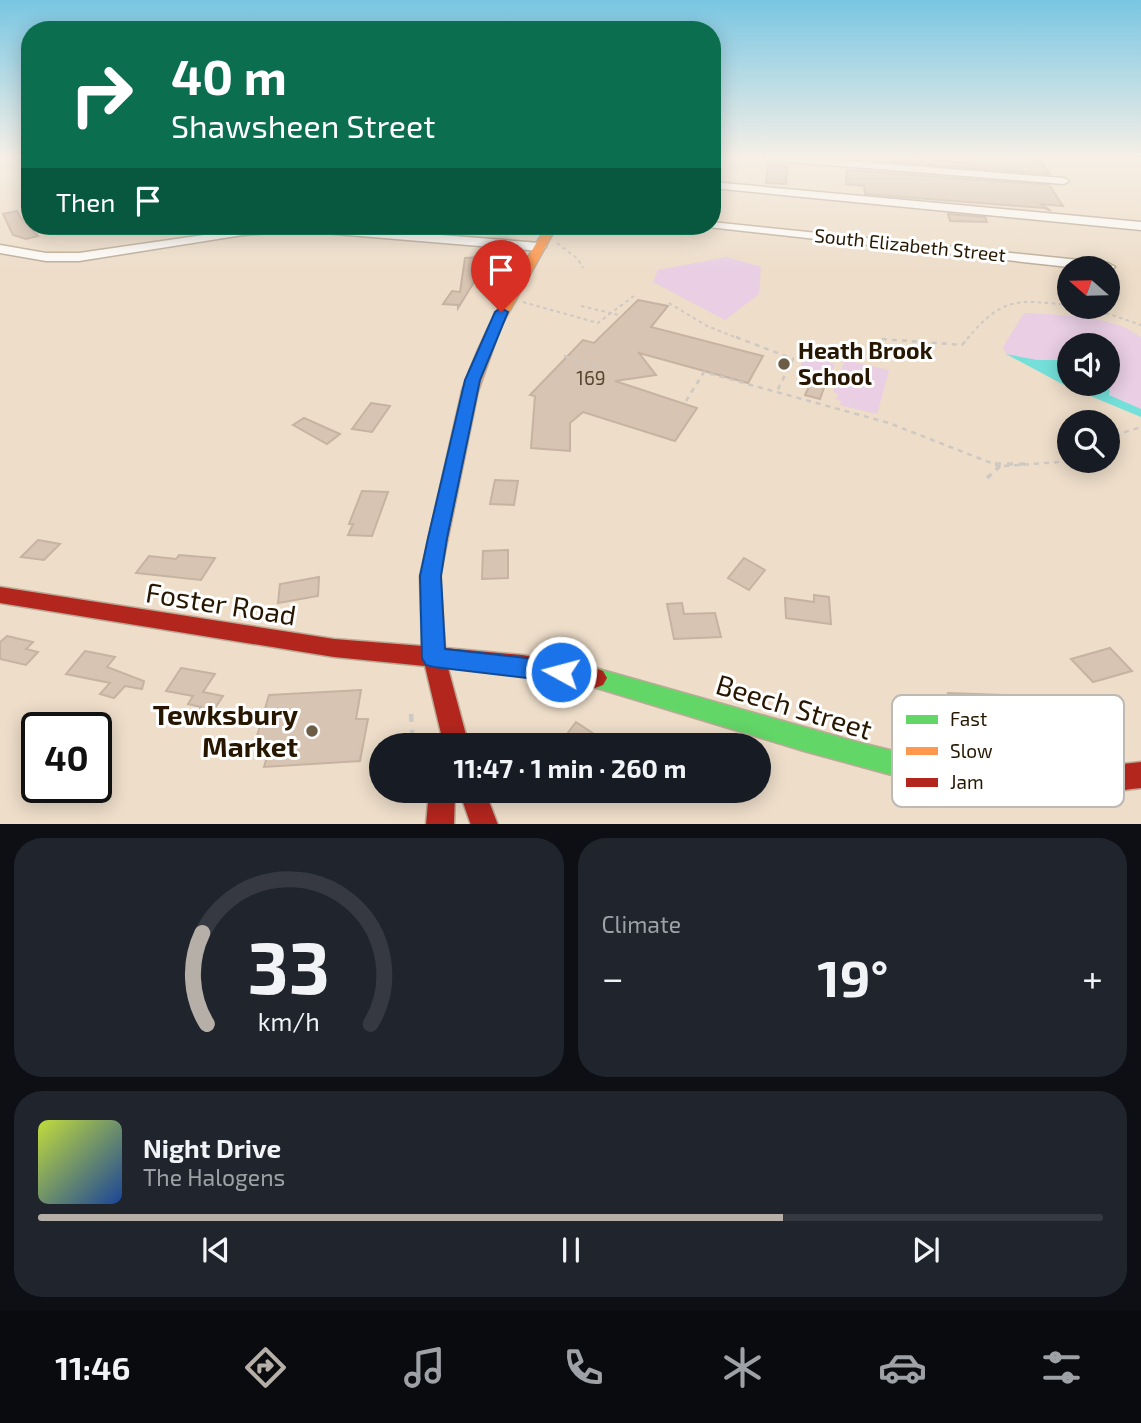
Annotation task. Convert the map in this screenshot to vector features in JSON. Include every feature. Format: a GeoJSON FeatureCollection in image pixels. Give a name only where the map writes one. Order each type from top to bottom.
{"type":"FeatureCollection","features":[{"type":"Feature","properties":{"kind":"street"},"geometry":{"type":"LineString","coordinates":[[821,195],[1141,226]]}},
{"type":"Feature","properties":{"kind":"street","name":"South Elizabeth Street"},"geometry":{"type":"LineString","coordinates":[[721,226],[1057,262]]}},
{"type":"Feature","properties":{"kind":"street"},"geometry":{"type":"LineString","coordinates":[[0,249],[46,257],[79,257],[218,235]]}},
{"type":"Feature","properties":{"kind":"street"},"geometry":{"type":"LineString","coordinates":[[452,733],[434,658],[430,576],[464,413],[482,353],[504,305],[545,237],[496,235]]}},
{"type":"Feature","properties":{"kind":"street","name":"Foster Road"},"geometry":{"type":"LineString","coordinates":[[0,595],[301,643],[434,658]]}},
{"type":"Feature","properties":{"kind":"street","name":"Beech Street"},"geometry":{"type":"LineString","coordinates":[[434,658],[592,677],[677,698],[835,749],[892,761]]}},
{"type":"Feature","properties":{"kind":"street"},"geometry":{"type":"LineString","coordinates":[[447,733],[448,720]]}},
{"type":"Feature","properties":{"kind":"street"},"geometry":{"type":"LineString","coordinates":[[440,824],[441,803]]}},
{"type":"Feature","properties":{"kind":"street"},"geometry":{"type":"LineString","coordinates":[[477,803],[485,824]]}},
{"type":"Feature","properties":{"kind":"path"},"geometry":{"type":"LineString","coordinates":[[545,237],[552,239],[578,259],[583,268]]}},
{"type":"Feature","properties":{"kind":"path"},"geometry":{"type":"LineString","coordinates":[[518,301],[598,323],[634,296]]}},
{"type":"Feature","properties":{"kind":"path"},"geometry":{"type":"LineString","coordinates":[[882,339],[962,345],[986,316],[1017,300],[1057,304]]}},
{"type":"Feature","properties":{"kind":"path"},"geometry":{"type":"LineString","coordinates":[[670,303],[707,326],[793,359],[777,391]]}},
{"type":"Feature","properties":{"kind":"path"},"geometry":{"type":"LineString","coordinates":[[581,306],[622,316]]}},
{"type":"Feature","properties":{"kind":"path"},"geometry":{"type":"LineString","coordinates":[[1120,318],[1141,325]]}},
{"type":"Feature","properties":{"kind":"path"},"geometry":{"type":"LineString","coordinates":[[564,356],[596,366]]}},
{"type":"Feature","properties":{"kind":"path"},"geometry":{"type":"LineString","coordinates":[[685,401],[704,372],[890,423],[1000,466],[1057,462]]}},
{"type":"Feature","properties":{"kind":"path"},"geometry":{"type":"LineString","coordinates":[[1120,435],[1141,427]]}},
{"type":"Feature","properties":{"kind":"path"},"geometry":{"type":"LineString","coordinates":[[987,478],[1000,466]]}},
{"type":"Feature","properties":{"kind":"path"},"geometry":{"type":"LineString","coordinates":[[411,715],[412,733]]}},
{"type":"Feature","properties":{"kind":"shaded area"},"geometry":{"type":"Polygon","coordinates":[[[727,257],[761,267],[759,294],[725,320],[653,282],[658,270],[727,257]]]}},
{"type":"Feature","properties":{"kind":"shaded area"},"geometry":{"type":"Polygon","coordinates":[[[1024,313],[1057,315],[1057,319],[1102,321],[1130,330],[1141,338],[1141,409],[1110,396],[1120,396],[1120,333],[1057,333],[1057,360],[1037,361],[1006,354],[1003,347],[1024,313]]]}},
{"type":"Feature","properties":{"kind":"shaded area"},"geometry":{"type":"Polygon","coordinates":[[[806,356],[835,364],[826,383],[796,375],[806,356]]]}},
{"type":"Feature","properties":{"kind":"shaded area"},"geometry":{"type":"Polygon","coordinates":[[[845,360],[889,370],[877,414],[840,405],[841,401],[836,399],[838,394],[833,392],[845,360]]]}},
{"type":"Feature","properties":{"kind":"water"},"geometry":{"type":"Polygon","coordinates":[[[1006,354],[1037,360],[1057,360],[1057,381],[1006,354]]]}},
{"type":"Feature","properties":{"kind":"water"},"geometry":{"type":"Polygon","coordinates":[[[1090,396],[1111,396],[1141,409],[1141,417],[1090,396]]]}},
{"type":"Feature","properties":{"kind":"building"},"geometry":{"type":"Polygon","coordinates":[[[884,195],[1056,195],[1063,206],[1041,204],[1051,211],[1045,208],[884,195]]]}},
{"type":"Feature","properties":{"kind":"building"},"geometry":{"type":"Polygon","coordinates":[[[17,211],[21,218],[21,235],[38,236],[26,239],[13,235],[3,214],[17,211]]]}},
{"type":"Feature","properties":{"kind":"building"},"geometry":{"type":"Polygon","coordinates":[[[948,214],[985,217],[987,222],[950,221],[948,214]]]}},
{"type":"Feature","properties":{"kind":"building"},"geometry":{"type":"Polygon","coordinates":[[[479,257],[476,279],[458,308],[458,305],[443,304],[452,291],[460,292],[465,258],[479,257]]]}},
{"type":"Feature","properties":{"kind":"building"},"geometry":{"type":"Polygon","coordinates":[[[638,300],[668,306],[651,327],[763,356],[748,383],[639,353],[656,375],[615,381],[697,408],[675,441],[583,412],[570,423],[570,451],[531,448],[535,396],[530,395],[583,340],[594,343],[638,300]]]}},
{"type":"Feature","properties":{"kind":"building"},"geometry":{"type":"Polygon","coordinates":[[[811,382],[825,385],[820,399],[805,395],[811,382]]]}},
{"type":"Feature","properties":{"kind":"building"},"geometry":{"type":"Polygon","coordinates":[[[371,403],[390,406],[372,432],[352,429],[371,403]]]}},
{"type":"Feature","properties":{"kind":"building"},"geometry":{"type":"Polygon","coordinates":[[[304,418],[340,434],[327,444],[293,425],[304,418]]]}},
{"type":"Feature","properties":{"kind":"building"},"geometry":{"type":"Polygon","coordinates":[[[495,480],[518,481],[514,505],[490,504],[495,480]]]}},
{"type":"Feature","properties":{"kind":"building"},"geometry":{"type":"Polygon","coordinates":[[[362,491],[388,492],[372,536],[348,535],[353,524],[349,524],[362,491]]]}},
{"type":"Feature","properties":{"kind":"building"},"geometry":{"type":"Polygon","coordinates":[[[38,540],[60,544],[44,560],[21,557],[38,540]]]}},
{"type":"Feature","properties":{"kind":"building"},"geometry":{"type":"Polygon","coordinates":[[[508,550],[508,578],[482,579],[483,551],[508,550]]]}},
{"type":"Feature","properties":{"kind":"building"},"geometry":{"type":"Polygon","coordinates":[[[179,555],[215,558],[201,580],[136,573],[149,556],[176,559],[179,555]]]}},
{"type":"Feature","properties":{"kind":"building"},"geometry":{"type":"Polygon","coordinates":[[[744,558],[765,570],[749,590],[728,578],[744,558]]]}},
{"type":"Feature","properties":{"kind":"building"},"geometry":{"type":"Polygon","coordinates":[[[319,577],[318,596],[278,603],[280,584],[319,577]]]}},
{"type":"Feature","properties":{"kind":"building"},"geometry":{"type":"Polygon","coordinates":[[[814,595],[829,597],[831,624],[786,618],[785,598],[814,602],[814,595]]]}},
{"type":"Feature","properties":{"kind":"building"},"geometry":{"type":"Polygon","coordinates":[[[682,603],[684,614],[715,613],[721,637],[674,639],[667,604],[682,603]]]}},
{"type":"Feature","properties":{"kind":"building"},"geometry":{"type":"Polygon","coordinates":[[[7,636],[33,642],[26,649],[38,652],[26,665],[0,659],[0,642],[7,636]]]}},
{"type":"Feature","properties":{"kind":"building"},"geometry":{"type":"Polygon","coordinates":[[[1110,648],[1132,671],[1093,682],[1071,659],[1110,648]]]}},
{"type":"Feature","properties":{"kind":"building"},"geometry":{"type":"Polygon","coordinates":[[[85,651],[115,657],[107,667],[144,681],[142,689],[125,686],[114,698],[100,694],[110,683],[66,674],[85,651]]]}},
{"type":"Feature","properties":{"kind":"building"},"geometry":{"type":"Polygon","coordinates":[[[181,668],[215,674],[203,692],[223,696],[208,719],[195,717],[201,707],[188,704],[193,696],[166,691],[181,668]]]}},
{"type":"Feature","properties":{"kind":"building","name":"Tewksbury Market"},"geometry":{"type":"Polygon","coordinates":[[[361,690],[356,719],[368,719],[360,761],[264,767],[271,742],[255,743],[269,695],[361,690]]]}},
{"type":"Feature","properties":{"kind":"building"},"geometry":{"type":"Polygon","coordinates":[[[948,693],[1005,695],[949,695],[948,693]]]}},
{"type":"Feature","properties":{"kind":"building"},"geometry":{"type":"Polygon","coordinates":[[[576,722],[592,733],[568,733],[576,722]]]}},
{"type":"Feature","properties":{"kind":"traffic: fast"},"geometry":{"type":"LineString","coordinates":[[595,678],[804,740],[892,763]]}},
{"type":"Feature","properties":{"kind":"traffic: slow"},"geometry":{"type":"LineString","coordinates":[[470,391],[495,326],[547,235]]}},
{"type":"Feature","properties":{"kind":"traffic: jam"},"geometry":{"type":"LineString","coordinates":[[454,733],[434,658],[430,576],[470,391]]}},
{"type":"Feature","properties":{"kind":"traffic: jam"},"geometry":{"type":"LineString","coordinates":[[0,595],[334,648],[522,665],[595,678]]}},
{"type":"Feature","properties":{"kind":"traffic: jam"},"geometry":{"type":"LineString","coordinates":[[1124,777],[1141,775]]}},
{"type":"Feature","properties":{"kind":"traffic: jam"},"geometry":{"type":"LineString","coordinates":[[440,824],[441,803]]}},
{"type":"Feature","properties":{"kind":"traffic: jam"},"geometry":{"type":"LineString","coordinates":[[477,803],[485,824]]}},
{"type":"Feature","properties":{"kind":"place","name":"Heath Brook School"},"geometry":{"type":"Point","coordinates":[784,364]}},
{"type":"Feature","properties":{"kind":"place","name":"Tewksbury Market"},"geometry":{"type":"Point","coordinates":[312,731]}},
{"type":"Feature","properties":{"kind":"route"},"geometry":{"type":"LineString","coordinates":[[501,312],[482,353],[464,413],[430,576],[434,658],[561,672]]}}]}
